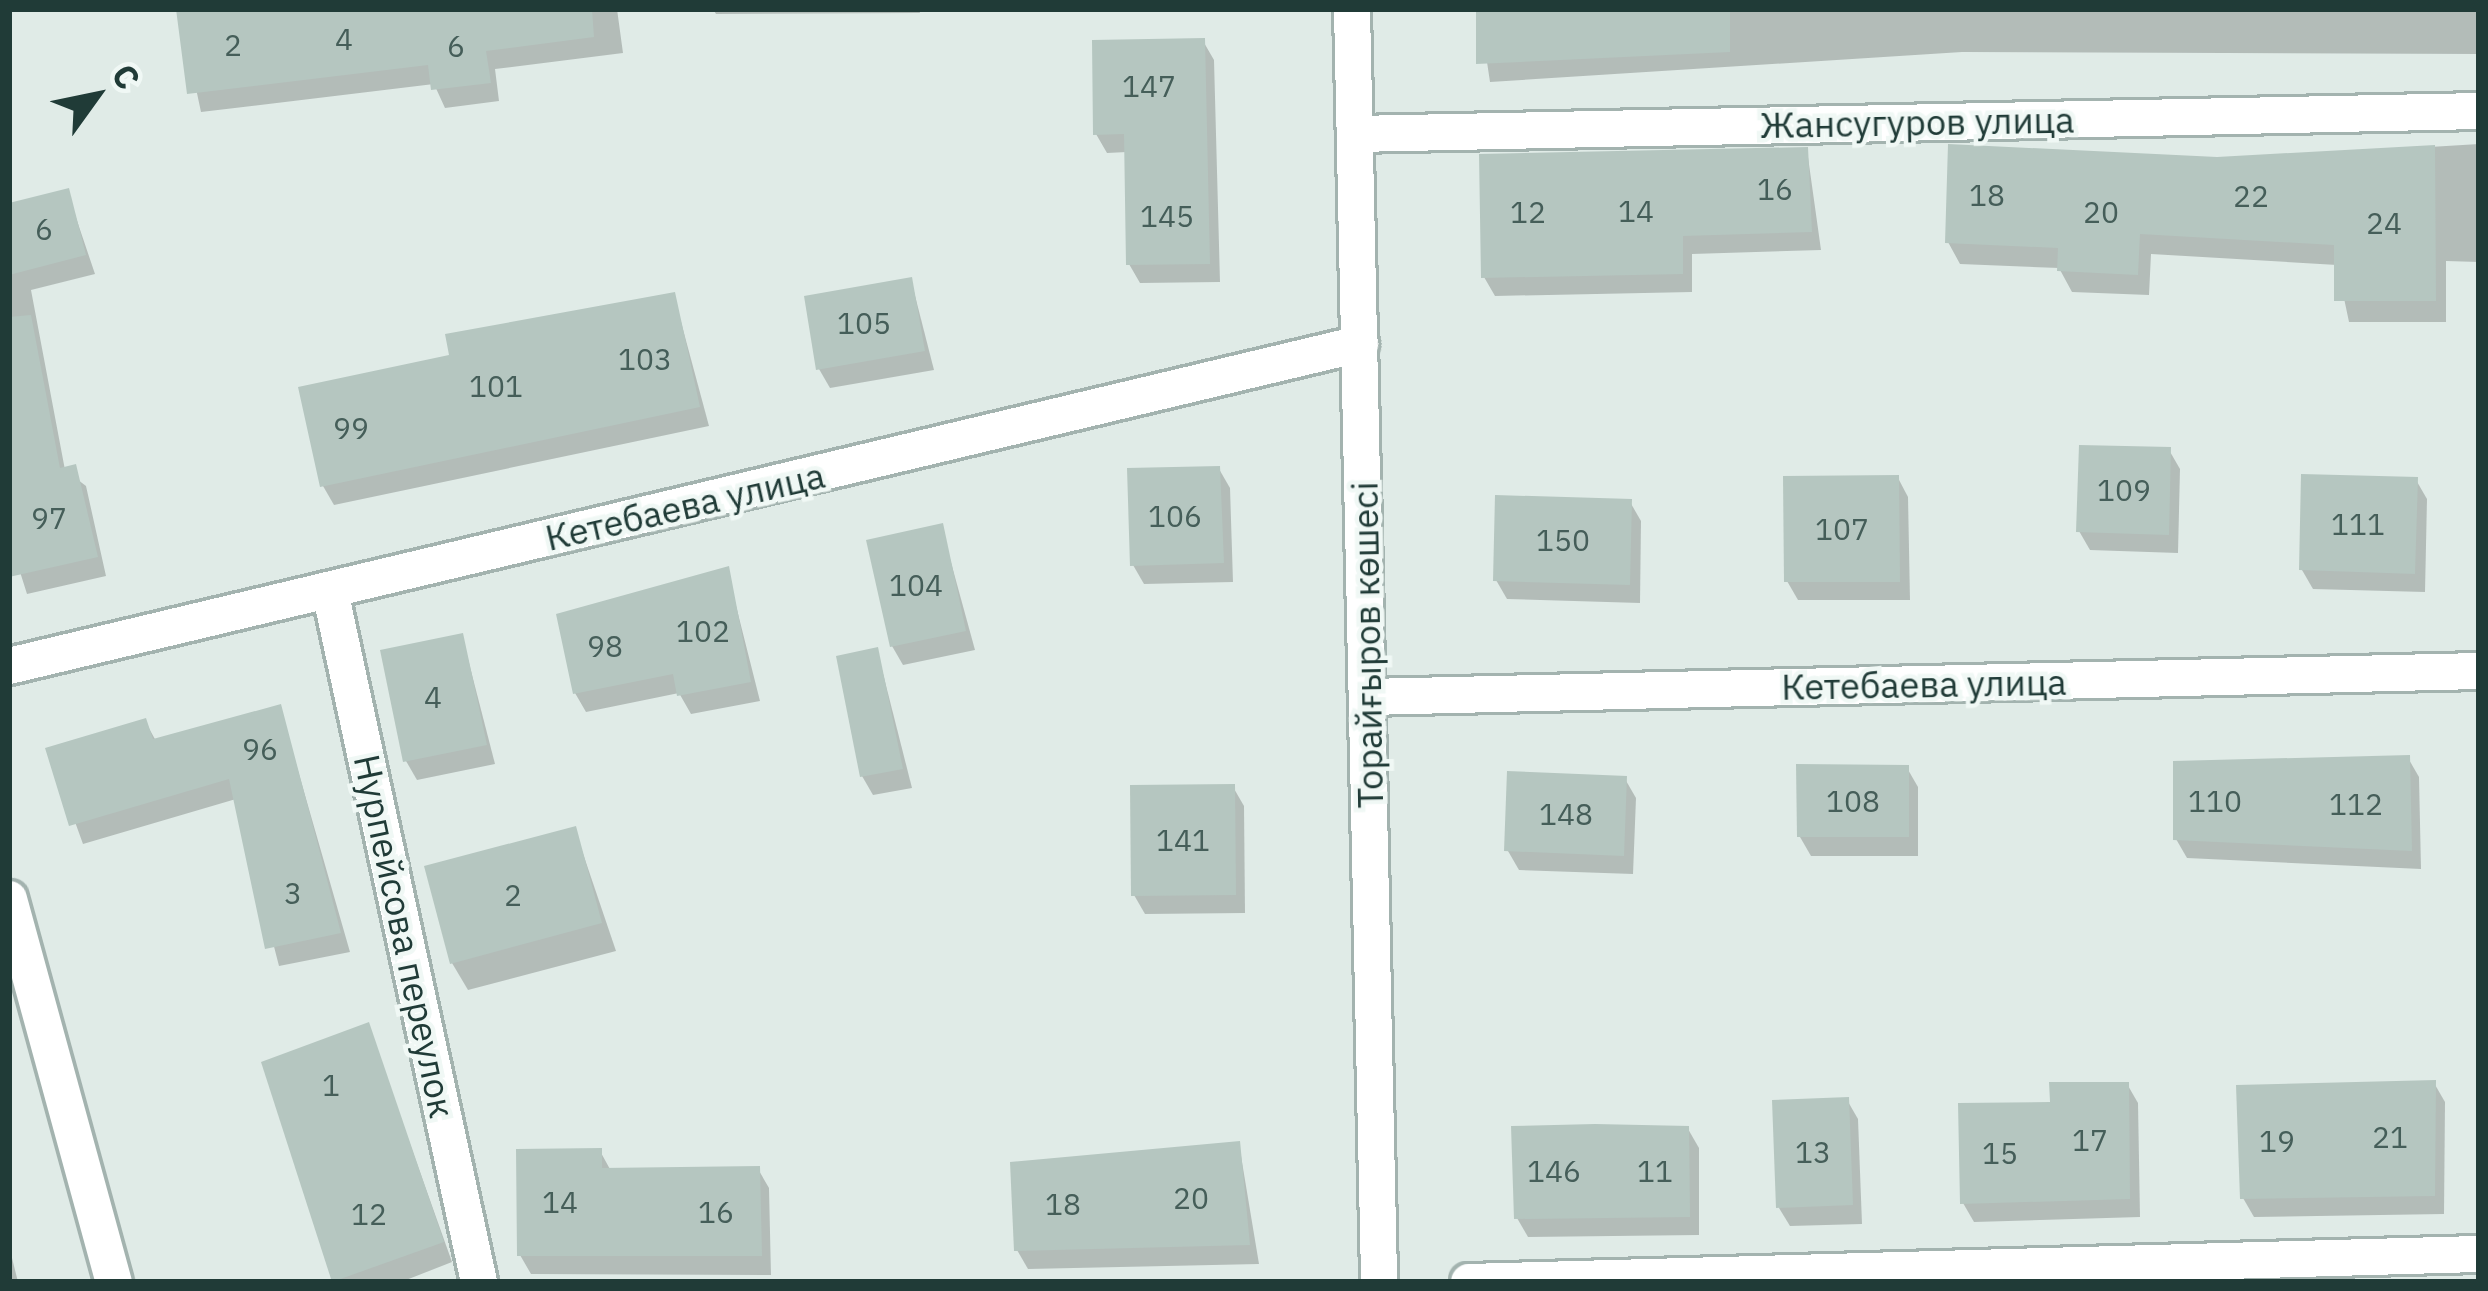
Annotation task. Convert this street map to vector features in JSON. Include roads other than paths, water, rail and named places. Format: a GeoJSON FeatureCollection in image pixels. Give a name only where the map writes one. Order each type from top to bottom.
{"type":"FeatureCollection","features":[{"type":"Feature","properties":{"kind":"street","name":"Торайғыров көшесі"},"geometry":{"type":"LineString","coordinates":[[1352,9],[1379,1282]]}},
{"type":"Feature","properties":{"kind":"street","name":"Жансугуров улица"},"geometry":{"type":"LineString","coordinates":[[1354,134],[2479,111]]}},
{"type":"Feature","properties":{"kind":"street","name":"Кетебаева улица"},"geometry":{"type":"LineString","coordinates":[[9,666],[1360,344]]}},
{"type":"Feature","properties":{"kind":"street","name":"Нурпейсова переулок"},"geometry":{"type":"LineString","coordinates":[[330,591],[479,1282]]}},
{"type":"Feature","properties":{"kind":"street","name":"Кетебаева улица"},"geometry":{"type":"LineString","coordinates":[[1368,697],[2479,671]]}},
{"type":"Feature","properties":{"kind":"street"},"geometry":{"type":"LineString","coordinates":[[9,899],[114,1282]]}},
{"type":"Feature","properties":{"kind":"street"},"geometry":{"type":"LineString","coordinates":[[1469,1282],[2479,1254]]}}]}
